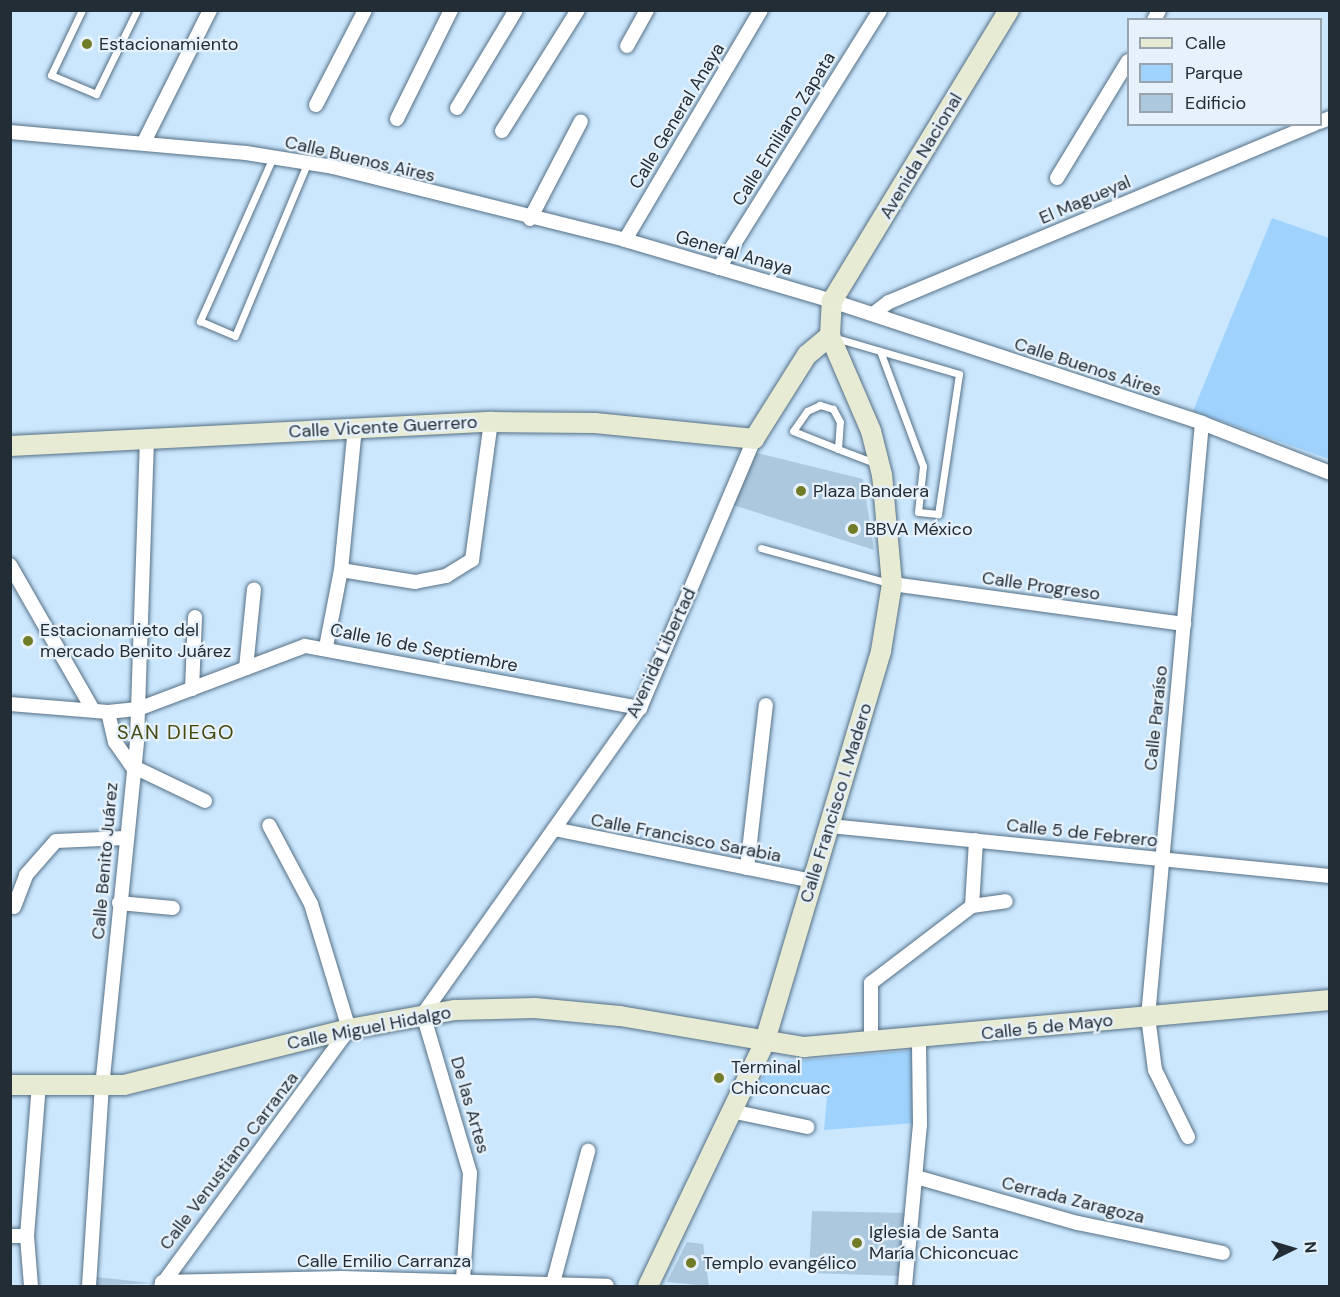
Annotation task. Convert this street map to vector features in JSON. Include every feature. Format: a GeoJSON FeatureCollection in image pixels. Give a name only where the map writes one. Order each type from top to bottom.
{"type":"FeatureCollection","features":[{"type":"Feature","properties":{"kind":"main road","name":"Avenida Nacional"},"geometry":{"type":"LineString","coordinates":[[832,301],[1009,10]]}},
{"type":"Feature","properties":{"kind":"main road","name":"Calle Francisco I. Madero"},"geometry":{"type":"LineString","coordinates":[[648,1287],[736,1112],[764,1044],[881,651],[892,584],[880,465],[856,390],[830,336],[832,301]]}},
{"type":"Feature","properties":{"kind":"main road","name":"Avenida Libertad"},"geometry":{"type":"LineString","coordinates":[[754,439],[807,355],[830,336]]}},
{"type":"Feature","properties":{"kind":"main road","name":"Calle Vicente Guerrero"},"geometry":{"type":"LineString","coordinates":[[10,446],[491,422],[595,423],[754,439]]}},
{"type":"Feature","properties":{"kind":"main road","name":"Calle 5 de Mayo"},"geometry":{"type":"LineString","coordinates":[[764,1044],[919,1040],[1329,1000]]}},
{"type":"Feature","properties":{"kind":"main road","name":"Calle Miguel Hidalgo"},"geometry":{"type":"LineString","coordinates":[[10,1085],[102,1087],[423,1014],[535,1008],[620,1016],[764,1044]]}},
{"type":"Feature","properties":{"kind":"street"},"geometry":{"type":"LineString","coordinates":[[144,142],[210,10]]}},
{"type":"Feature","properties":{"kind":"street"},"geometry":{"type":"LineString","coordinates":[[316,105],[365,10]]}},
{"type":"Feature","properties":{"kind":"street"},"geometry":{"type":"LineString","coordinates":[[397,119],[451,10]]}},
{"type":"Feature","properties":{"kind":"street"},"geometry":{"type":"LineString","coordinates":[[457,108],[516,10]]}},
{"type":"Feature","properties":{"kind":"street"},"geometry":{"type":"LineString","coordinates":[[502,131],[578,10]]}},
{"type":"Feature","properties":{"kind":"street"},"geometry":{"type":"LineString","coordinates":[[627,46],[647,10]]}},
{"type":"Feature","properties":{"kind":"street","name":"Calle General Anaya"},"geometry":{"type":"LineString","coordinates":[[625,240],[760,10]]}},
{"type":"Feature","properties":{"kind":"street","name":"Calle Emiliano Zapata"},"geometry":{"type":"LineString","coordinates":[[719,268],[880,10]]}},
{"type":"Feature","properties":{"kind":"street"},"geometry":{"type":"LineString","coordinates":[[1057,178],[1127,63]]}},
{"type":"Feature","properties":{"kind":"street"},"geometry":{"type":"LineString","coordinates":[[530,219],[582,121]]}},
{"type":"Feature","properties":{"kind":"street","name":"El Magueyal"},"geometry":{"type":"LineString","coordinates":[[873,314],[889,302],[1309,126]]}},
{"type":"Feature","properties":{"kind":"street","name":"Calle Buenos Aires"},"geometry":{"type":"LineString","coordinates":[[10,132],[144,142],[273,157],[625,240]]}},
{"type":"Feature","properties":{"kind":"street","name":"General Anaya"},"geometry":{"type":"LineString","coordinates":[[625,240],[832,301]]}},
{"type":"Feature","properties":{"kind":"street","name":"Calle Buenos Aires"},"geometry":{"type":"LineString","coordinates":[[832,301],[1202,423],[1329,473]]}},
{"type":"Feature","properties":{"kind":"street"},"geometry":{"type":"LineString","coordinates":[[341,570],[415,582],[446,576],[472,560],[491,422]]}},
{"type":"Feature","properties":{"kind":"street","name":"Calle Paraíso"},"geometry":{"type":"LineString","coordinates":[[1188,1137],[1155,1070],[1149,1017],[1159,859],[1184,624],[1202,423]]}},
{"type":"Feature","properties":{"kind":"street"},"geometry":{"type":"LineString","coordinates":[[326,647],[341,570],[355,428]]}},
{"type":"Feature","properties":{"kind":"street","name":"Calle Benito Juárez"},"geometry":{"type":"LineString","coordinates":[[89,1287],[102,1087],[138,709],[147,439]]}},
{"type":"Feature","properties":{"kind":"street","name":"Avenida Libertad"},"geometry":{"type":"LineString","coordinates":[[423,1014],[640,708],[754,439]]}},
{"type":"Feature","properties":{"kind":"street"},"geometry":{"type":"LineString","coordinates":[[10,566],[93,710]]}},
{"type":"Feature","properties":{"kind":"street","name":"Calle Progreso"},"geometry":{"type":"LineString","coordinates":[[892,584],[1184,624]]}},
{"type":"Feature","properties":{"kind":"street"},"geometry":{"type":"LineString","coordinates":[[246,669],[254,589]]}},
{"type":"Feature","properties":{"kind":"street"},"geometry":{"type":"LineString","coordinates":[[192,689],[195,617]]}},
{"type":"Feature","properties":{"kind":"street","name":"Calle 16 de Septiembre"},"geometry":{"type":"LineString","coordinates":[[10,704],[108,712],[138,709],[305,646],[326,647],[640,708]]}},
{"type":"Feature","properties":{"kind":"street"},"geometry":{"type":"LineString","coordinates":[[747,868],[766,705]]}},
{"type":"Feature","properties":{"kind":"street"},"geometry":{"type":"LineString","coordinates":[[108,712],[115,742],[132,766],[205,801]]}},
{"type":"Feature","properties":{"kind":"street"},"geometry":{"type":"LineString","coordinates":[[269,825],[311,904],[349,1029]]}},
{"type":"Feature","properties":{"kind":"street","name":"Calle 5 de Febrero"},"geometry":{"type":"LineString","coordinates":[[830,826],[1329,876]]}},
{"type":"Feature","properties":{"kind":"street","name":"Calle Francisco Sarabia"},"geometry":{"type":"LineString","coordinates":[[554,830],[812,881]]}},
{"type":"Feature","properties":{"kind":"street"},"geometry":{"type":"LineString","coordinates":[[14,907],[26,875],[56,841],[125,838]]}},
{"type":"Feature","properties":{"kind":"street"},"geometry":{"type":"LineString","coordinates":[[972,906],[976,840]]}},
{"type":"Feature","properties":{"kind":"street"},"geometry":{"type":"LineString","coordinates":[[871,1042],[871,983],[972,906],[1006,901]]}},
{"type":"Feature","properties":{"kind":"street"},"geometry":{"type":"LineString","coordinates":[[119,903],[173,908]]}},
{"type":"Feature","properties":{"kind":"street","name":"De las Artes"},"geometry":{"type":"LineString","coordinates":[[423,1014],[470,1173],[463,1279]]}},
{"type":"Feature","properties":{"kind":"street","name":"Calle Venustiano Carranza"},"geometry":{"type":"LineString","coordinates":[[161,1284],[349,1029]]}},
{"type":"Feature","properties":{"kind":"street"},"geometry":{"type":"LineString","coordinates":[[905,1287],[916,1177],[919,1040]]}},
{"type":"Feature","properties":{"kind":"street"},"geometry":{"type":"LineString","coordinates":[[31,1287],[27,1236],[39,1085]]}},
{"type":"Feature","properties":{"kind":"street"},"geometry":{"type":"LineString","coordinates":[[736,1112],[807,1127]]}},
{"type":"Feature","properties":{"kind":"street"},"geometry":{"type":"LineString","coordinates":[[554,1283],[588,1151]]}},
{"type":"Feature","properties":{"kind":"street","name":"Cerrada Zaragoza"},"geometry":{"type":"LineString","coordinates":[[916,1177],[1078,1223],[1223,1253]]}},
{"type":"Feature","properties":{"kind":"street"},"geometry":{"type":"LineString","coordinates":[[10,1236],[27,1236]]}},
{"type":"Feature","properties":{"kind":"street","name":"Calle Emilio Carranza"},"geometry":{"type":"LineString","coordinates":[[161,1284],[463,1279],[607,1287]]}},
{"type":"Feature","properties":{"kind":"lane"},"geometry":{"type":"LineString","coordinates":[[82,10],[51,75],[96,94],[137,10]]}},
{"type":"Feature","properties":{"kind":"lane"},"geometry":{"type":"LineString","coordinates":[[273,157],[200,321],[235,336],[306,164]]}},
{"type":"Feature","properties":{"kind":"lane"},"geometry":{"type":"LineString","coordinates":[[830,336],[959,374],[938,514],[918,512],[923,466],[880,351]]}},
{"type":"Feature","properties":{"kind":"lane"},"geometry":{"type":"LineString","coordinates":[[838,449],[840,423],[833,409],[820,405],[807,411],[793,431],[838,449],[880,465]]}},
{"type":"Feature","properties":{"kind":"lane"},"geometry":{"type":"LineString","coordinates":[[761,548],[892,584]]}},
{"type":"Feature","properties":{"kind":"green space"},"geometry":{"type":"Polygon","coordinates":[[[1272,218],[1329,238],[1329,459],[1193,411],[1272,218]]]}},
{"type":"Feature","properties":{"kind":"green space"},"geometry":{"type":"Polygon","coordinates":[[[915,1050],[915,1123],[824,1130],[827,1097],[760,1082],[771,1063],[915,1050]]]}},
{"type":"Feature","properties":{"kind":"building","name":"Plaza Bandera"},"geometry":{"type":"Polygon","coordinates":[[[753,452],[863,479],[874,550],[730,504],[753,452]]]}},
{"type":"Feature","properties":{"kind":"building","name":"Iglesia de Santa María Chiconcuac"},"geometry":{"type":"Polygon","coordinates":[[[812,1211],[906,1213],[902,1276],[809,1273],[812,1211]]]}},
{"type":"Feature","properties":{"kind":"building","name":"Templo evangélico"},"geometry":{"type":"Polygon","coordinates":[[[687,1242],[703,1244],[709,1286],[667,1282],[687,1242]]]}},
{"type":"Feature","properties":{"kind":"building"},"geometry":{"type":"Polygon","coordinates":[[[96,1277],[151,1283],[96,1286],[96,1277]]]}},
{"type":"Feature","properties":{"kind":"place","name":"Estacionamiento"},"geometry":{"type":"Point","coordinates":[87,44]}},
{"type":"Feature","properties":{"kind":"place","name":"Plaza Bandera"},"geometry":{"type":"Point","coordinates":[801,491]}},
{"type":"Feature","properties":{"kind":"place","name":"BBVA México"},"geometry":{"type":"Point","coordinates":[853,529]}},
{"type":"Feature","properties":{"kind":"place","name":"Estacionamieto del mercado Benito Juárez"},"geometry":{"type":"Point","coordinates":[28,641]}},
{"type":"Feature","properties":{"kind":"place","name":"Terminal Chiconcuac"},"geometry":{"type":"Point","coordinates":[719,1078]}},
{"type":"Feature","properties":{"kind":"place","name":"Iglesia de Santa María Chiconcuac"},"geometry":{"type":"Point","coordinates":[857,1243]}},
{"type":"Feature","properties":{"kind":"place","name":"Templo evangélico"},"geometry":{"type":"Point","coordinates":[691,1263]}},
{"type":"Feature","properties":{"kind":"district","name":"SAN DIEGO"},"geometry":{"type":"Point","coordinates":[176,732]}}]}
